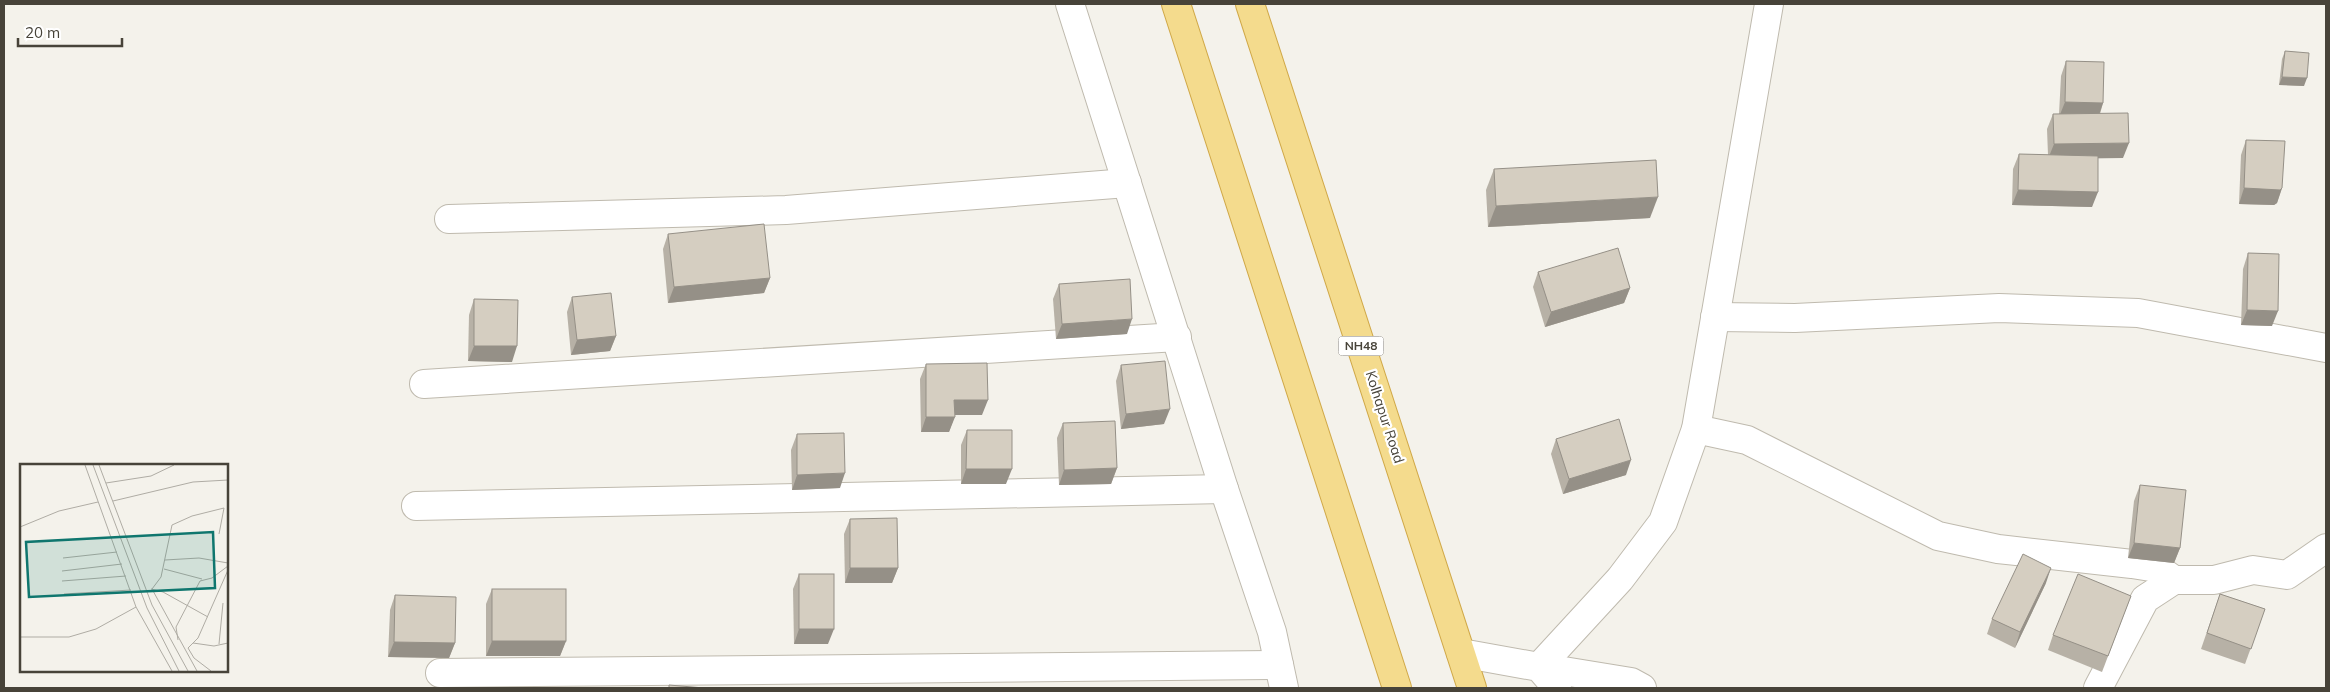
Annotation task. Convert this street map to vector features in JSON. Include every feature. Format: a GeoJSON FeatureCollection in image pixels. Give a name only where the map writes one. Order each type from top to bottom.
{"type":"FeatureCollection","features":[{"type":"Feature","properties":{"kind":"highway"},"geometry":{"type":"LineString","coordinates":[[1176,4],[1397,688]]}},
{"type":"Feature","properties":{"kind":"highway","name":"Kolhapur Road"},"geometry":{"type":"LineString","coordinates":[[1250,4],[1472,688]]}},
{"type":"Feature","properties":{"kind":"street"},"geometry":{"type":"LineString","coordinates":[[440,673],[1282,676],[1272,632],[1224,489],[1070,4]]}},
{"type":"Feature","properties":{"kind":"street"},"geometry":{"type":"LineString","coordinates":[[1539,667],[1620,579],[1663,522],[1696,429],[1769,4]]}},
{"type":"Feature","properties":{"kind":"street"},"geometry":{"type":"LineString","coordinates":[[450,219],[786,210],[1127,183]]}},
{"type":"Feature","properties":{"kind":"street"},"geometry":{"type":"LineString","coordinates":[[1715,317],[1795,318],[1999,308],[2138,312],[2326,348]]}},
{"type":"Feature","properties":{"kind":"street"},"geometry":{"type":"LineString","coordinates":[[424,384],[1177,337]]}},
{"type":"Feature","properties":{"kind":"street"},"geometry":{"type":"LineString","coordinates":[[1696,429],[1747,440],[1938,536],[1998,549],[2157,568],[2174,580]]}},
{"type":"Feature","properties":{"kind":"street"},"geometry":{"type":"LineString","coordinates":[[416,506],[1224,489]]}},
{"type":"Feature","properties":{"kind":"street"},"geometry":{"type":"LineString","coordinates":[[2098,688],[2145,599],[2174,580],[2214,580],[2254,570],[2287,575],[2326,548]]}},
{"type":"Feature","properties":{"kind":"street"},"geometry":{"type":"LineString","coordinates":[[1461,654],[1631,682],[1642,688]]}},
{"type":"Feature","properties":{"kind":"street"},"geometry":{"type":"LineString","coordinates":[[1539,667],[1557,688]]}},
{"type":"Feature","properties":{"kind":"building"},"geometry":{"type":"Polygon","coordinates":[[[2285,51],[2309,53],[2307,78],[2282,77],[2285,51]]]}},
{"type":"Feature","properties":{"kind":"building"},"geometry":{"type":"Polygon","coordinates":[[[2066,61],[2104,62],[2103,103],[2065,102],[2066,61]]]}},
{"type":"Feature","properties":{"kind":"building"},"geometry":{"type":"Polygon","coordinates":[[[2128,113],[2129,143],[2054,144],[2053,114],[2128,113]]]}},
{"type":"Feature","properties":{"kind":"building"},"geometry":{"type":"Polygon","coordinates":[[[2246,140],[2285,141],[2282,188],[2280,190],[2244,188],[2246,140]]]}},
{"type":"Feature","properties":{"kind":"building"},"geometry":{"type":"Polygon","coordinates":[[[2019,154],[2098,156],[2098,192],[2018,190],[2019,154]]]}},
{"type":"Feature","properties":{"kind":"building"},"geometry":{"type":"Polygon","coordinates":[[[1656,160],[1658,197],[1496,206],[1494,169],[1656,160]]]}},
{"type":"Feature","properties":{"kind":"building"},"geometry":{"type":"Polygon","coordinates":[[[764,224],[770,278],[674,287],[668,234],[764,224]]]}},
{"type":"Feature","properties":{"kind":"building"},"geometry":{"type":"Polygon","coordinates":[[[1618,248],[1630,288],[1551,312],[1538,272],[1618,248]]]}},
{"type":"Feature","properties":{"kind":"building"},"geometry":{"type":"Polygon","coordinates":[[[2248,253],[2279,254],[2278,311],[2247,310],[2248,253]]]}},
{"type":"Feature","properties":{"kind":"building"},"geometry":{"type":"Polygon","coordinates":[[[1130,279],[1132,319],[1062,324],[1059,284],[1130,279]]]}},
{"type":"Feature","properties":{"kind":"building"},"geometry":{"type":"Polygon","coordinates":[[[611,293],[616,336],[577,340],[572,297],[611,293]]]}},
{"type":"Feature","properties":{"kind":"building"},"geometry":{"type":"Polygon","coordinates":[[[474,299],[518,300],[517,346],[474,346],[474,299]]]}},
{"type":"Feature","properties":{"kind":"building"},"geometry":{"type":"Polygon","coordinates":[[[1165,361],[1170,409],[1126,414],[1121,365],[1165,361]]]}},
{"type":"Feature","properties":{"kind":"building"},"geometry":{"type":"Polygon","coordinates":[[[987,363],[988,400],[954,400],[955,417],[926,417],[926,364],[987,363]]]}},
{"type":"Feature","properties":{"kind":"building"},"geometry":{"type":"Polygon","coordinates":[[[1619,419],[1631,460],[1569,479],[1556,439],[1619,419]]]}},
{"type":"Feature","properties":{"kind":"building"},"geometry":{"type":"Polygon","coordinates":[[[1115,421],[1117,468],[1064,470],[1063,423],[1115,421]]]}},
{"type":"Feature","properties":{"kind":"building"},"geometry":{"type":"Polygon","coordinates":[[[967,430],[1012,430],[1012,469],[966,469],[967,430]]]}},
{"type":"Feature","properties":{"kind":"building"},"geometry":{"type":"Polygon","coordinates":[[[844,433],[845,473],[797,475],[797,434],[844,433]]]}},
{"type":"Feature","properties":{"kind":"building"},"geometry":{"type":"Polygon","coordinates":[[[2140,485],[2186,490],[2180,548],[2134,543],[2140,485]]]}},
{"type":"Feature","properties":{"kind":"building"},"geometry":{"type":"Polygon","coordinates":[[[897,518],[898,568],[850,568],[850,519],[897,518]]]}},
{"type":"Feature","properties":{"kind":"building"},"geometry":{"type":"Polygon","coordinates":[[[2023,554],[2051,568],[2020,632],[1992,619],[2023,554]]]}},
{"type":"Feature","properties":{"kind":"building"},"geometry":{"type":"Polygon","coordinates":[[[799,574],[834,574],[834,629],[799,629],[799,574]]]}},
{"type":"Feature","properties":{"kind":"building"},"geometry":{"type":"Polygon","coordinates":[[[2078,574],[2131,596],[2108,656],[2053,635],[2078,574]]]}},
{"type":"Feature","properties":{"kind":"building"},"geometry":{"type":"Polygon","coordinates":[[[492,589],[566,589],[566,641],[492,641],[492,589]]]}},
{"type":"Feature","properties":{"kind":"building"},"geometry":{"type":"Polygon","coordinates":[[[2220,594],[2265,609],[2251,649],[2207,633],[2220,594]]]}},
{"type":"Feature","properties":{"kind":"building"},"geometry":{"type":"Polygon","coordinates":[[[395,595],[456,597],[455,643],[394,642],[395,595]]]}},
{"type":"Feature","properties":{"kind":"building"},"geometry":{"type":"Polygon","coordinates":[[[669,685],[704,688],[669,688],[669,685]]]}}]}
